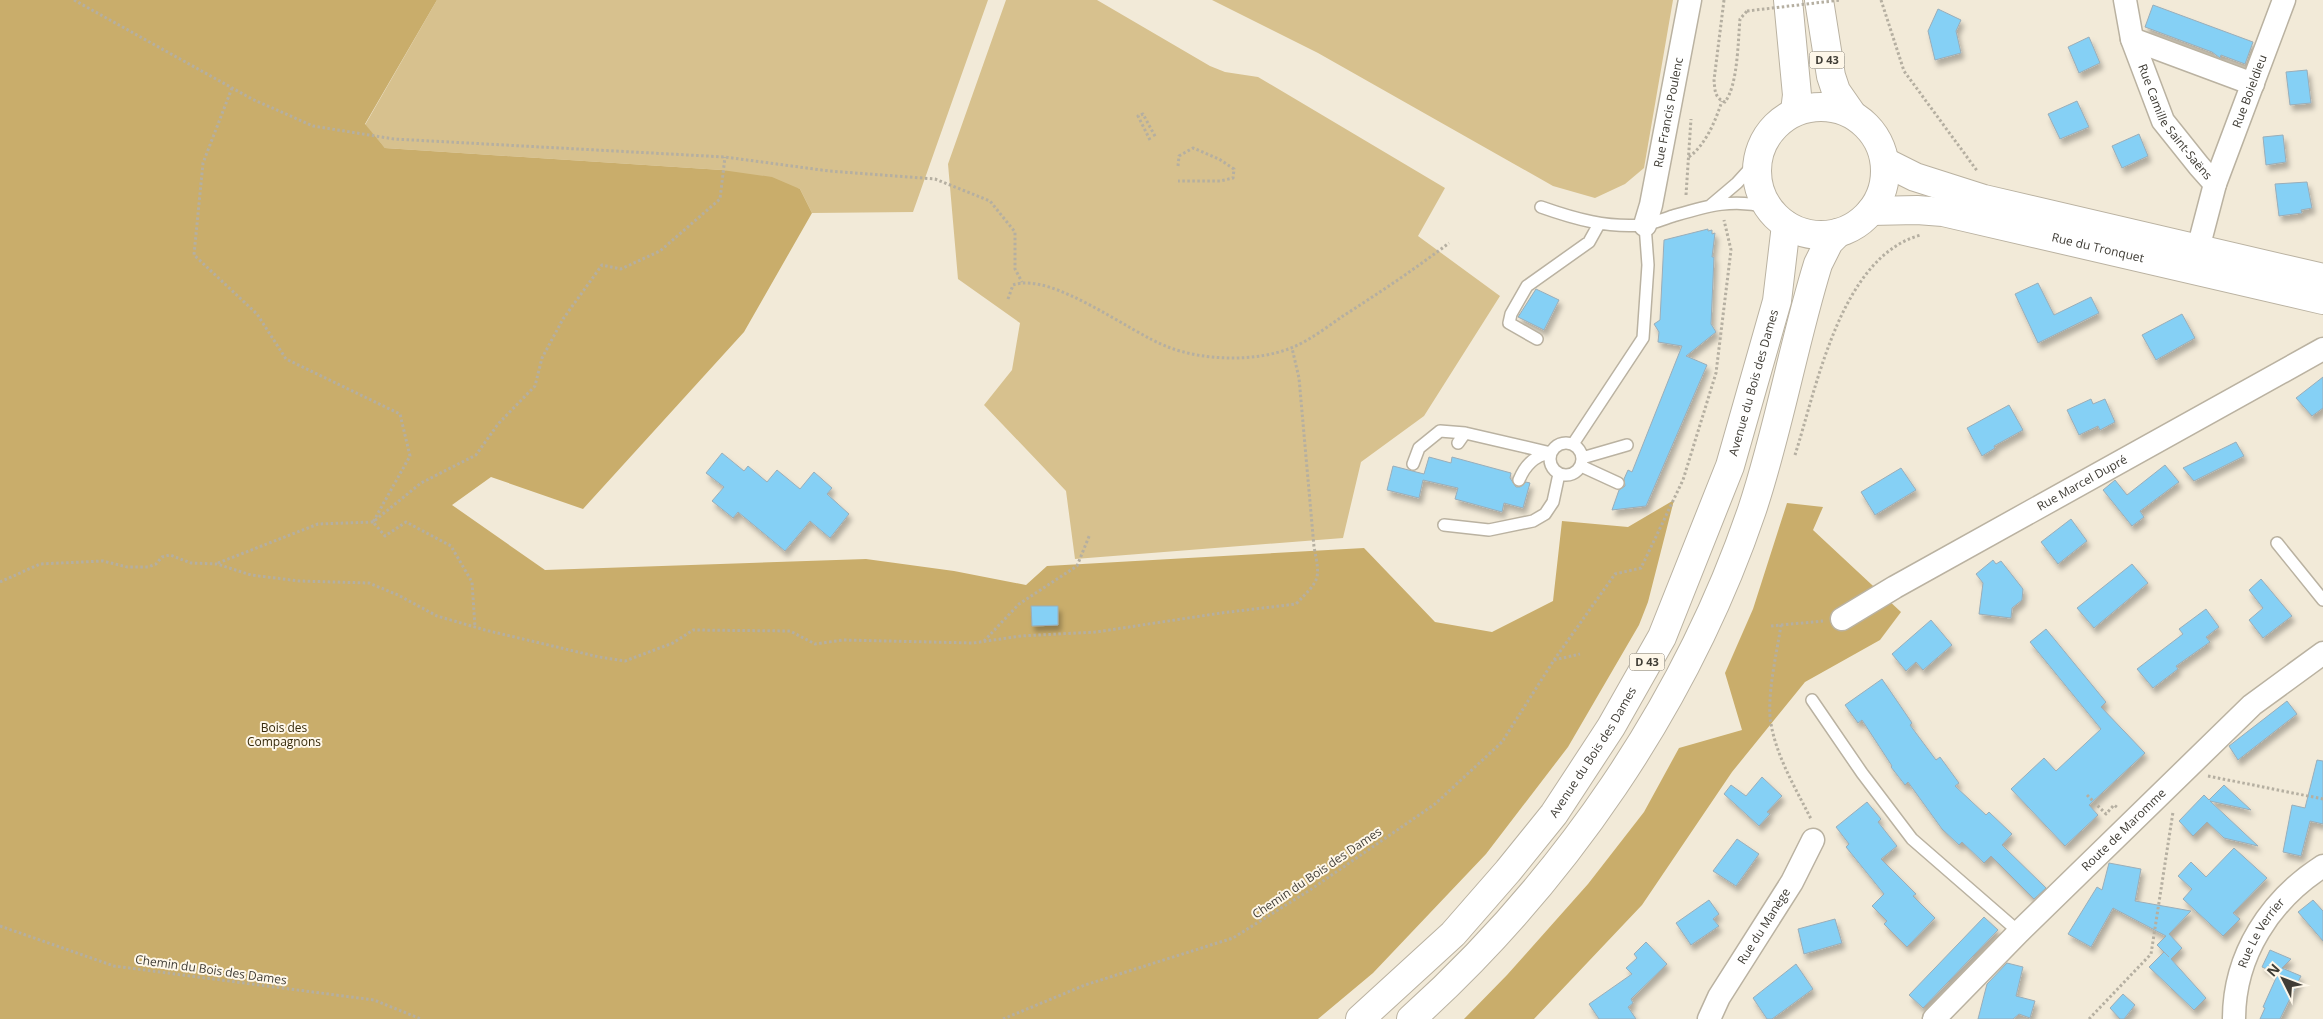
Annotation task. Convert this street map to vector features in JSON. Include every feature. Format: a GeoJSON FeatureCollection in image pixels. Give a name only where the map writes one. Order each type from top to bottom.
{"type":"FeatureCollection","features":[{"type":"Feature","properties":{"kind":"main road","name":"D 43"},"geometry":{"type":"LineString","coordinates":[[1788,0],[1796,78],[1795,111]]}},
{"type":"Feature","properties":{"kind":"main road","name":"D 43"},"geometry":{"type":"LineString","coordinates":[[1819,0],[1831,76],[1836,91],[1852,114]]}},
{"type":"Feature","properties":{"kind":"main road"},"geometry":{"type":"LineString","coordinates":[[1814,106],[1834,107],[1852,114],[1865,123],[1876,136],[1885,162],[1883,188],[1871,211],[1862,221],[1838,233],[1820,235],[1802,233],[1786,225],[1767,207],[1758,185],[1757,161],[1764,141],[1777,123],[1795,111],[1814,106]]}},
{"type":"Feature","properties":{"kind":"main road","name":"Rue du Tronquet"},"geometry":{"type":"LineString","coordinates":[[1885,162],[1915,177],[1984,199],[2195,260],[2323,300]]}},
{"type":"Feature","properties":{"kind":"main road","name":"Rue du Tronquet"},"geometry":{"type":"LineString","coordinates":[[1871,211],[1917,210],[1943,212],[2195,260],[2323,278]]}},
{"type":"Feature","properties":{"kind":"main road","name":"Avenue du Bois des Dames"},"geometry":{"type":"LineString","coordinates":[[1360,1019],[1453,934],[1508,872],[1554,814],[1611,727],[1662,637],[1730,466],[1777,301],[1786,225]]}},
{"type":"Feature","properties":{"kind":"main road","name":"D 43"},"geometry":{"type":"LineString","coordinates":[[1411,1019],[1476,957],[1530,897],[1575,840],[1657,716],[1697,641],[1727,574],[1752,510],[1775,435],[1815,272],[1824,251],[1838,233]]}},
{"type":"Feature","properties":{"kind":"street","name":"Rue Francis Poulenc"},"geometry":{"type":"LineString","coordinates":[[1645,225],[1653,196],[1690,0]]}},
{"type":"Feature","properties":{"kind":"street","name":"Rue Camille Saint-Saëns"},"geometry":{"type":"LineString","coordinates":[[2125,0],[2132,39],[2163,120],[2199,166],[2216,184],[2195,260]]}},
{"type":"Feature","properties":{"kind":"street","name":"Rue Boieldieu"},"geometry":{"type":"LineString","coordinates":[[2216,184],[2283,0]]}},
{"type":"Feature","properties":{"kind":"street"},"geometry":{"type":"LineString","coordinates":[[2132,39],[2252,84]]}},
{"type":"Feature","properties":{"kind":"street","name":"Rue Marcel Dupré"},"geometry":{"type":"LineString","coordinates":[[1842,619],[1904,582],[2323,349]]}},
{"type":"Feature","properties":{"kind":"street","name":"Route de Maromme"},"geometry":{"type":"LineString","coordinates":[[1934,1019],[2122,830],[2252,705],[2323,653]]}},
{"type":"Feature","properties":{"kind":"street","name":"Rue du Manège"},"geometry":{"type":"LineString","coordinates":[[1714,1017],[1719,998],[1792,882],[1813,840]]}},
{"type":"Feature","properties":{"kind":"street","name":"Rue Le Verrier"},"geometry":{"type":"LineString","coordinates":[[2234,1019],[2237,985],[2244,959],[2256,935],[2286,895],[2303,878],[2323,866]]}},
{"type":"Feature","properties":{"kind":"lane"},"geometry":{"type":"LineString","coordinates":[[1711,205],[1737,183],[1757,161]]}},
{"type":"Feature","properties":{"kind":"lane"},"geometry":{"type":"LineString","coordinates":[[1541,208],[1584,222],[1645,225],[1711,205],[1744,202],[1767,207]]}},
{"type":"Feature","properties":{"kind":"lane"},"geometry":{"type":"LineString","coordinates":[[1537,339],[1509,323],[1511,314],[1527,286],[1589,242],[1598,224]]}},
{"type":"Feature","properties":{"kind":"lane"},"geometry":{"type":"LineString","coordinates":[[1573,444],[1643,338],[1648,265],[1645,225]]}},
{"type":"Feature","properties":{"kind":"lane"},"geometry":{"type":"LineString","coordinates":[[1414,464],[1419,448],[1440,431],[1450,430],[1551,453]]}},
{"type":"Feature","properties":{"kind":"lane"},"geometry":{"type":"LineString","coordinates":[[1458,443],[1465,433]]}},
{"type":"Feature","properties":{"kind":"lane"},"geometry":{"type":"LineString","coordinates":[[1519,480],[1528,464],[1538,455],[1551,453],[1562,443],[1573,444],[1580,450],[1582,462]]}},
{"type":"Feature","properties":{"kind":"lane"},"geometry":{"type":"LineString","coordinates":[[1551,453],[1552,467],[1560,474],[1574,473],[1582,462],[1627,445]]}},
{"type":"Feature","properties":{"kind":"lane"},"geometry":{"type":"LineString","coordinates":[[1582,462],[1618,483]]}},
{"type":"Feature","properties":{"kind":"lane"},"geometry":{"type":"LineString","coordinates":[[1444,525],[1489,530],[1533,521],[1545,514],[1553,502],[1560,474]]}},
{"type":"Feature","properties":{"kind":"lane"},"geometry":{"type":"LineString","coordinates":[[2277,543],[2323,600]]}},
{"type":"Feature","properties":{"kind":"lane"},"geometry":{"type":"LineString","coordinates":[[1812,700],[1912,839],[2019,932]]}},
{"type":"Feature","properties":{"kind":"path"},"geometry":{"type":"LineString","coordinates":[[74,0],[232,88],[313,126],[394,139],[725,157],[829,171],[935,179],[990,201],[1016,232],[1015,269],[1022,282]]}},
{"type":"Feature","properties":{"kind":"path"},"geometry":{"type":"LineString","coordinates":[[1722,101],[1715,92],[1714,80],[1724,0]]}},
{"type":"Feature","properties":{"kind":"path"},"geometry":{"type":"LineString","coordinates":[[1722,101],[1725,102],[1729,97],[1742,14],[1747,11],[1842,0]]}},
{"type":"Feature","properties":{"kind":"path"},"geometry":{"type":"LineString","coordinates":[[1881,0],[1904,71],[1983,180]]}},
{"type":"Feature","properties":{"kind":"path"},"geometry":{"type":"LineString","coordinates":[[232,88],[203,163],[194,255],[257,314],[286,359],[400,414],[410,456],[373,522]]}},
{"type":"Feature","properties":{"kind":"path"},"geometry":{"type":"LineString","coordinates":[[1688,157],[1698,150],[1708,134],[1722,101]]}},
{"type":"Feature","properties":{"kind":"path"},"geometry":{"type":"LineString","coordinates":[[1685,213],[1691,110]]}},
{"type":"Feature","properties":{"kind":"path"},"geometry":{"type":"LineString","coordinates":[[1150,140],[1138,116],[1144,114],[1156,138]]}},
{"type":"Feature","properties":{"kind":"path"},"geometry":{"type":"LineString","coordinates":[[1178,166],[1180,156],[1193,148],[1219,159],[1234,169],[1234,178],[1220,181],[1178,181]]}},
{"type":"Feature","properties":{"kind":"path"},"geometry":{"type":"LineString","coordinates":[[217,564],[318,524],[373,522],[420,483],[444,474],[476,455],[498,424],[535,386],[542,358],[563,319],[602,265],[621,269],[660,251],[720,198],[725,157]]}},
{"type":"Feature","properties":{"kind":"path","name":"Chemin du Bois des Dames"},"geometry":{"type":"LineString","coordinates":[[1003,1019],[1085,985],[1233,938],[1310,890],[1435,804],[1502,742],[1554,660],[1615,574],[1641,568],[1683,480],[1716,373],[1731,250],[1724,217],[1715,220]]}},
{"type":"Feature","properties":{"kind":"path"},"geometry":{"type":"LineString","coordinates":[[1008,299],[1013,285],[1022,282],[1059,289],[1168,348],[1215,359],[1262,355],[1292,348],[1396,281],[1449,243]]}},
{"type":"Feature","properties":{"kind":"path"},"geometry":{"type":"LineString","coordinates":[[0,582],[40,564],[103,562],[127,567],[148,567],[156,564],[162,557],[170,555],[191,563],[217,564],[251,575],[369,583],[398,595],[437,616],[474,627],[599,657],[625,661],[673,643],[693,630],[790,631],[815,644],[843,640],[963,643],[1021,636],[1096,632],[1296,604],[1316,584],[1319,572],[1314,547],[1299,378],[1292,348]]}},
{"type":"Feature","properties":{"kind":"path"},"geometry":{"type":"LineString","coordinates":[[373,522],[385,536],[406,522],[451,546],[472,582],[474,627]]}},
{"type":"Feature","properties":{"kind":"path"},"geometry":{"type":"LineString","coordinates":[[984,641],[1018,604],[1077,566],[1090,534]]}},
{"type":"Feature","properties":{"kind":"path"},"geometry":{"type":"LineString","coordinates":[[1771,626],[1842,619]]}},
{"type":"Feature","properties":{"kind":"path"},"geometry":{"type":"LineString","coordinates":[[1781,625],[1771,693],[1770,723],[1783,764],[1816,830],[1813,840]]}},
{"type":"Feature","properties":{"kind":"path"},"geometry":{"type":"LineString","coordinates":[[1554,660],[1580,654]]}},
{"type":"Feature","properties":{"kind":"path"},"geometry":{"type":"LineString","coordinates":[[2201,775],[2323,799]]}},
{"type":"Feature","properties":{"kind":"path"},"geometry":{"type":"LineString","coordinates":[[2087,795],[2106,814],[2114,805],[2119,810],[2110,818],[2122,830]]}},
{"type":"Feature","properties":{"kind":"path"},"geometry":{"type":"LineString","coordinates":[[2089,1019],[2151,954],[2174,810]]}},
{"type":"Feature","properties":{"kind":"path","name":"Chemin du Bois des Dames"},"geometry":{"type":"LineString","coordinates":[[0,926],[114,966],[374,1000],[421,1019]]}},
{"type":"Feature","properties":{"kind":"shaded area"},"geometry":{"type":"Polygon","coordinates":[[[437,0],[988,0],[913,212],[812,213],[800,189],[722,170],[385,148],[365,125],[437,0]]]}},
{"type":"Feature","properties":{"kind":"shaded area"},"geometry":{"type":"Polygon","coordinates":[[[1006,0],[1097,0],[1210,66],[1225,72],[1258,77],[1445,188],[1418,236],[1500,296],[1424,416],[1361,462],[1343,538],[1075,559],[1066,491],[984,405],[1012,370],[1020,323],[958,279],[948,164],[1006,0]]]}},
{"type":"Feature","properties":{"kind":"shaded area"},"geometry":{"type":"Polygon","coordinates":[[[1212,0],[1673,0],[1644,168],[1625,184],[1595,198],[1553,186],[1318,53],[1212,0]]]}},
{"type":"Feature","properties":{"kind":"green space","name":"Bois des Compagnons"},"geometry":{"type":"Polygon","coordinates":[[[0,0],[437,0],[365,124],[385,148],[722,170],[772,177],[800,189],[812,213],[744,332],[583,509],[491,477],[452,505],[545,570],[866,559],[954,571],[1026,585],[1047,566],[1364,548],[1435,622],[1492,632],[1553,601],[1562,521],[1628,527],[1674,500],[1648,602],[1639,625],[1568,747],[1486,854],[1373,973],[1318,1019],[0,1019],[0,0]]]}},
{"type":"Feature","properties":{"kind":"green space"},"geometry":{"type":"Polygon","coordinates":[[[1787,503],[1823,507],[1813,530],[1901,612],[1880,640],[1805,682],[1732,772],[1642,905],[1534,1019],[1464,1019],[1507,975],[1588,884],[1644,812],[1679,748],[1742,730],[1725,673],[1753,609],[1787,503]]]}},
{"type":"Feature","properties":{"kind":"building"},"geometry":{"type":"Polygon","coordinates":[[[2153,5],[2253,42],[2245,64],[2221,55],[2220,58],[2212,52],[2145,27],[2153,5]]]}},
{"type":"Feature","properties":{"kind":"building"},"geometry":{"type":"Polygon","coordinates":[[[1938,9],[1961,20],[1956,31],[1961,53],[1935,60],[1928,31],[1938,9]]]}},
{"type":"Feature","properties":{"kind":"building"},"geometry":{"type":"Polygon","coordinates":[[[2089,37],[2100,63],[2079,73],[2068,47],[2089,37]]]}},
{"type":"Feature","properties":{"kind":"building"},"geometry":{"type":"Polygon","coordinates":[[[2307,70],[2311,103],[2290,105],[2286,72],[2307,70]]]}},
{"type":"Feature","properties":{"kind":"building"},"geometry":{"type":"Polygon","coordinates":[[[2077,101],[2089,127],[2060,139],[2048,114],[2077,101]]]}},
{"type":"Feature","properties":{"kind":"building"},"geometry":{"type":"Polygon","coordinates":[[[2139,134],[2148,156],[2122,168],[2112,146],[2139,134]]]}},
{"type":"Feature","properties":{"kind":"building"},"geometry":{"type":"Polygon","coordinates":[[[2283,135],[2286,162],[2266,165],[2263,137],[2283,135]]]}},
{"type":"Feature","properties":{"kind":"building"},"geometry":{"type":"Polygon","coordinates":[[[2307,182],[2312,208],[2301,210],[2302,213],[2279,216],[2275,184],[2307,182]]]}},
{"type":"Feature","properties":{"kind":"building"},"geometry":{"type":"Polygon","coordinates":[[[1708,229],[1708,231],[1712,230],[1712,234],[1715,233],[1712,257],[1714,257],[1711,324],[1716,332],[1686,356],[1707,365],[1646,506],[1612,510],[1619,490],[1625,486],[1624,479],[1628,470],[1632,472],[1682,346],[1658,342],[1659,332],[1654,324],[1660,320],[1664,240],[1708,229]]]}},
{"type":"Feature","properties":{"kind":"building"},"geometry":{"type":"Polygon","coordinates":[[[2038,283],[2054,315],[2091,297],[2099,313],[2038,343],[2015,294],[2038,283]]]}},
{"type":"Feature","properties":{"kind":"building"},"geometry":{"type":"Polygon","coordinates":[[[1536,289],[1559,300],[1544,330],[1518,317],[1536,289]]]}},
{"type":"Feature","properties":{"kind":"building"},"geometry":{"type":"Polygon","coordinates":[[[2182,314],[2195,338],[2156,360],[2142,335],[2182,314]]]}},
{"type":"Feature","properties":{"kind":"building"},"geometry":{"type":"Polygon","coordinates":[[[2323,377],[2323,408],[2312,416],[2296,398],[2323,377]]]}},
{"type":"Feature","properties":{"kind":"building"},"geometry":{"type":"Polygon","coordinates":[[[2091,399],[2093,404],[2105,399],[2115,422],[2100,430],[2098,426],[2079,435],[2067,410],[2091,399]]]}},
{"type":"Feature","properties":{"kind":"building"},"geometry":{"type":"Polygon","coordinates":[[[2009,405],[2023,430],[1994,446],[1995,448],[1982,456],[1967,428],[2009,405]]]}},
{"type":"Feature","properties":{"kind":"building"},"geometry":{"type":"Polygon","coordinates":[[[2236,442],[2244,456],[2194,481],[2183,468],[2236,442]]]}},
{"type":"Feature","properties":{"kind":"building"},"geometry":{"type":"Polygon","coordinates":[[[722,453],[744,471],[748,466],[767,482],[777,470],[800,489],[814,472],[832,488],[827,494],[849,514],[830,538],[810,521],[785,551],[738,512],[733,518],[712,501],[724,487],[706,473],[722,453]]]}},
{"type":"Feature","properties":{"kind":"building"},"geometry":{"type":"Polygon","coordinates":[[[1429,457],[1451,463],[1452,457],[1511,473],[1510,478],[1516,487],[1520,487],[1526,482],[1530,483],[1523,508],[1504,503],[1502,512],[1455,499],[1458,488],[1423,480],[1419,498],[1387,490],[1393,466],[1424,474],[1429,457]]]}},
{"type":"Feature","properties":{"kind":"building"},"geometry":{"type":"Polygon","coordinates":[[[2165,465],[2179,482],[2140,511],[2144,517],[2132,526],[2103,490],[2115,480],[2127,495],[2165,465]]]}},
{"type":"Feature","properties":{"kind":"building"},"geometry":{"type":"Polygon","coordinates":[[[1901,468],[1916,490],[1875,515],[1861,492],[1901,468]]]}},
{"type":"Feature","properties":{"kind":"building"},"geometry":{"type":"Polygon","coordinates":[[[2071,519],[2087,541],[2058,564],[2041,542],[2071,519]]]}},
{"type":"Feature","properties":{"kind":"building"},"geometry":{"type":"Polygon","coordinates":[[[1993,560],[1996,564],[2001,561],[2023,589],[2022,600],[2012,608],[2011,618],[1979,614],[1983,583],[1976,574],[1993,560]]]}},
{"type":"Feature","properties":{"kind":"building"},"geometry":{"type":"Polygon","coordinates":[[[2132,564],[2148,583],[2094,628],[2077,608],[2132,564]]]}},
{"type":"Feature","properties":{"kind":"building"},"geometry":{"type":"Polygon","coordinates":[[[2261,579],[2292,616],[2263,638],[2249,620],[2263,608],[2249,590],[2261,579]]]}},
{"type":"Feature","properties":{"kind":"building"},"geometry":{"type":"Polygon","coordinates":[[[1031,606],[1058,606],[1058,625],[1032,626],[1031,606]]]}},
{"type":"Feature","properties":{"kind":"building"},"geometry":{"type":"Polygon","coordinates":[[[2206,609],[2219,627],[2206,637],[2210,642],[2176,666],[2178,669],[2153,688],[2137,669],[2183,634],[2179,629],[2206,609]]]}},
{"type":"Feature","properties":{"kind":"building"},"geometry":{"type":"Polygon","coordinates":[[[1931,620],[1952,645],[1923,670],[1916,662],[1906,671],[1892,654],[1931,620]]]}},
{"type":"Feature","properties":{"kind":"building"},"geometry":{"type":"Polygon","coordinates":[[[2046,629],[2106,702],[2101,707],[2145,753],[2089,805],[2098,815],[2065,846],[2011,789],[2044,758],[2056,771],[2101,729],[2030,642],[2046,629]]]}},
{"type":"Feature","properties":{"kind":"building"},"geometry":{"type":"Polygon","coordinates":[[[1882,679],[1912,723],[1910,725],[1936,760],[1940,757],[1959,783],[1955,786],[1986,815],[1989,812],[2012,834],[2002,845],[2046,888],[2034,899],[1991,856],[1984,863],[1962,842],[1959,845],[1942,829],[1908,782],[1905,785],[1891,767],[1862,720],[1858,723],[1845,705],[1882,679]]]}},
{"type":"Feature","properties":{"kind":"building"},"geometry":{"type":"Polygon","coordinates":[[[2287,701],[2297,714],[2238,760],[2229,746],[2287,701]]]}},
{"type":"Feature","properties":{"kind":"building"},"geometry":{"type":"Polygon","coordinates":[[[2317,760],[2323,761],[2323,824],[2310,821],[2301,856],[2283,852],[2292,805],[2305,808],[2317,760]]]}},
{"type":"Feature","properties":{"kind":"building"},"geometry":{"type":"Polygon","coordinates":[[[1762,777],[1782,796],[1767,812],[1770,814],[1759,826],[1724,794],[1731,785],[1746,796],[1762,777]]]}},
{"type":"Feature","properties":{"kind":"building"},"geometry":{"type":"Polygon","coordinates":[[[2224,785],[2251,810],[2210,801],[2258,846],[2224,838],[2207,822],[2193,836],[2179,821],[2204,795],[2209,800],[2224,785]]]}},
{"type":"Feature","properties":{"kind":"building"},"geometry":{"type":"Polygon","coordinates":[[[1867,802],[1881,819],[1878,822],[1897,846],[1881,859],[1916,894],[1913,896],[1935,918],[1907,947],[1884,924],[1887,921],[1872,906],[1884,894],[1846,847],[1849,844],[1836,827],[1867,802]]]}},
{"type":"Feature","properties":{"kind":"building"},"geometry":{"type":"Polygon","coordinates":[[[1737,839],[1759,854],[1736,886],[1713,871],[1737,839]]]}},
{"type":"Feature","properties":{"kind":"building"},"geometry":{"type":"Polygon","coordinates":[[[2234,848],[2267,878],[2233,913],[2240,919],[2223,936],[2183,899],[2192,889],[2178,876],[2191,862],[2206,877],[2234,848]]]}},
{"type":"Feature","properties":{"kind":"building"},"geometry":{"type":"Polygon","coordinates":[[[2109,863],[2141,869],[2135,901],[2191,911],[2169,934],[2182,948],[2171,959],[2206,998],[2194,1010],[2149,967],[2164,952],[2157,945],[2166,936],[2113,908],[2091,947],[2068,934],[2097,887],[2102,890],[2109,863]]]}},
{"type":"Feature","properties":{"kind":"building"},"geometry":{"type":"Polygon","coordinates":[[[1709,900],[1719,914],[1713,919],[1719,926],[1691,945],[1676,923],[1709,900]]]}},
{"type":"Feature","properties":{"kind":"building"},"geometry":{"type":"Polygon","coordinates":[[[2313,900],[2323,911],[2323,941],[2298,912],[2313,900]]]}},
{"type":"Feature","properties":{"kind":"building"},"geometry":{"type":"Polygon","coordinates":[[[1984,917],[1998,930],[1923,1008],[1909,995],[1984,917]]]}},
{"type":"Feature","properties":{"kind":"building"},"geometry":{"type":"Polygon","coordinates":[[[1835,919],[1842,943],[1804,954],[1798,929],[1835,919]]]}},
{"type":"Feature","properties":{"kind":"building"},"geometry":{"type":"Polygon","coordinates":[[[1646,942],[1667,964],[1631,999],[1633,1003],[1628,1007],[1636,1019],[1599,1019],[1589,1004],[1632,974],[1626,968],[1637,958],[1634,954],[1646,942]]]}},
{"type":"Feature","properties":{"kind":"building"},"geometry":{"type":"Polygon","coordinates":[[[2270,950],[2291,959],[2282,968],[2301,976],[2280,1019],[2260,1019],[2265,1008],[2263,1007],[2280,969],[2276,973],[2262,967],[2270,950]]]}},
{"type":"Feature","properties":{"kind":"building"},"geometry":{"type":"Polygon","coordinates":[[[2007,963],[2023,967],[2016,996],[2035,1001],[2030,1018],[2019,1014],[2013,1019],[1978,1019],[1987,984],[2007,963]]]}},
{"type":"Feature","properties":{"kind":"building"},"geometry":{"type":"Polygon","coordinates":[[[1796,964],[1813,989],[1772,1019],[1767,1019],[1753,998],[1796,964]]]}},
{"type":"Feature","properties":{"kind":"building"},"geometry":{"type":"Polygon","coordinates":[[[2123,994],[2135,1005],[2124,1019],[2120,1019],[2110,1008],[2123,994]]]}}]}
